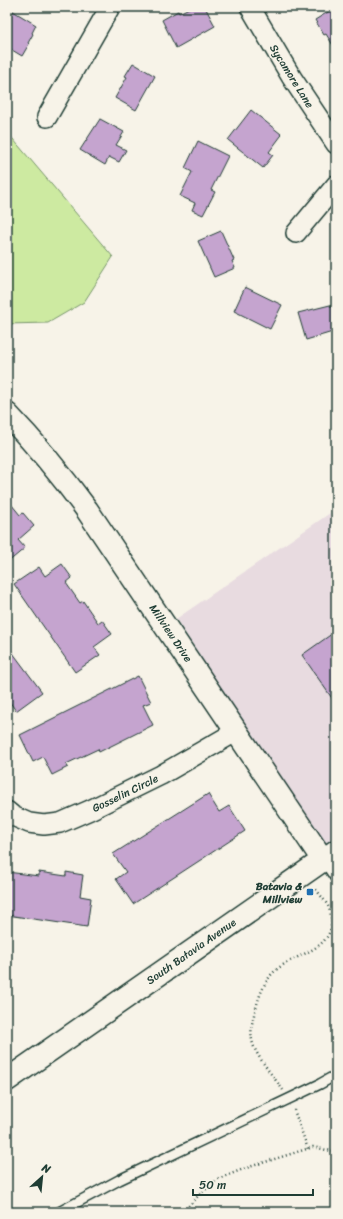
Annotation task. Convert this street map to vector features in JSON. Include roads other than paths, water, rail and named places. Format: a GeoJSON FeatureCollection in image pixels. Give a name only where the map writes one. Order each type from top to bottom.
{"type":"FeatureCollection","features":[{"type":"Feature","properties":{"kind":"street"},"geometry":{"type":"LineString","coordinates":[[47,117],[110,7]]}},
{"type":"Feature","properties":{"kind":"street","name":"Sycamore Lane"},"geometry":{"type":"LineString","coordinates":[[250,7],[292,78],[336,144]]}},
{"type":"Feature","properties":{"kind":"street"},"geometry":{"type":"LineString","coordinates":[[296,233],[336,185]]}},
{"type":"Feature","properties":{"kind":"street","name":"Millview Drive"},"geometry":{"type":"LineString","coordinates":[[7,414],[57,469],[87,510],[237,731],[329,856]]}},
{"type":"Feature","properties":{"kind":"street","name":"Gosselin Circle"},"geometry":{"type":"LineString","coordinates":[[7,811],[29,823],[44,825],[60,823],[161,775],[237,731]]}},
{"type":"Feature","properties":{"kind":"street","name":"South Batavia Avenue"},"geometry":{"type":"LineString","coordinates":[[7,1080],[46,1051],[329,856]]}},
{"type":"Feature","properties":{"kind":"lane"},"geometry":{"type":"LineString","coordinates":[[329,856],[336,879]]}},
{"type":"Feature","properties":{"kind":"lane"},"geometry":{"type":"LineString","coordinates":[[59,1212],[120,1180],[336,1075]]}},
{"type":"Feature","properties":{"kind":"place","name":"Batavia & Millview"},"geometry":{"type":"Point","coordinates":[310,892]}}]}
